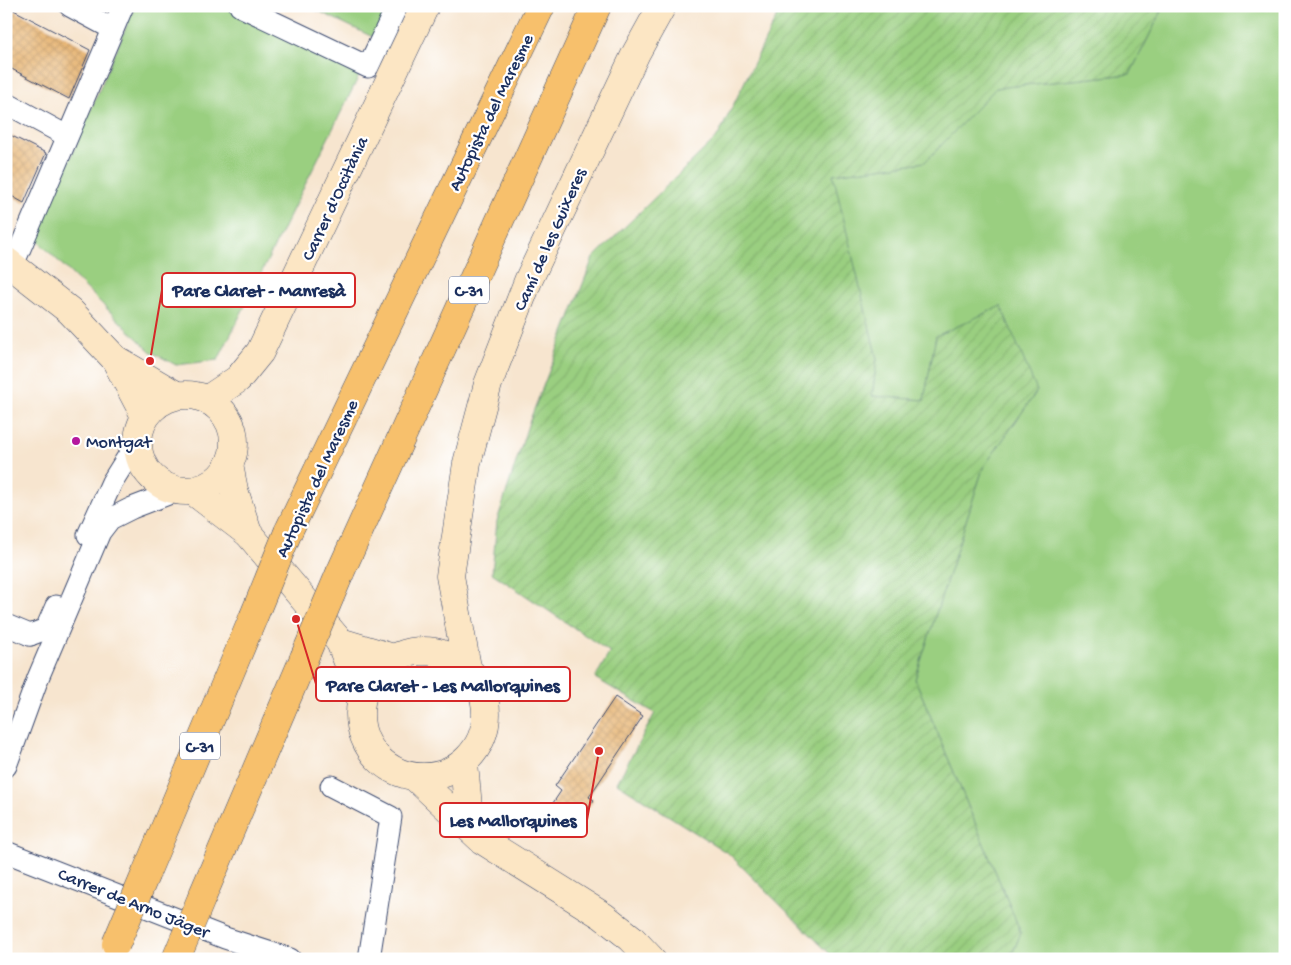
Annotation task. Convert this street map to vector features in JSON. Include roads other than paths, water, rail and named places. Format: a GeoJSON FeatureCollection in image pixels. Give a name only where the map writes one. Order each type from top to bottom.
{"type":"FeatureCollection","features":[{"type":"Feature","properties":{"kind":"highway","name":"Autopista del Maresme"},"geometry":{"type":"LineString","coordinates":[[113,951],[288,532],[540,6]]}},
{"type":"Feature","properties":{"kind":"highway","name":"C-31"},"geometry":{"type":"LineString","coordinates":[[176,959],[340,573],[597,6]]}},
{"type":"Feature","properties":{"kind":"street"},"geometry":{"type":"LineString","coordinates":[[70,6],[114,29]]}},
{"type":"Feature","properties":{"kind":"street"},"geometry":{"type":"LineString","coordinates":[[123,6],[68,136],[9,263],[70,311],[115,359],[145,416]]}},
{"type":"Feature","properties":{"kind":"street"},"geometry":{"type":"LineString","coordinates":[[240,6],[368,67],[397,6]]}},
{"type":"Feature","properties":{"kind":"street","name":"Carrer d'Occitània"},"geometry":{"type":"LineString","coordinates":[[208,399],[238,379],[260,352],[425,6]]}},
{"type":"Feature","properties":{"kind":"street","name":"Camí de les Guixeres"},"geometry":{"type":"LineString","coordinates":[[467,667],[450,576],[467,463],[488,384],[528,281],[636,53],[662,6]]}},
{"type":"Feature","properties":{"kind":"street"},"geometry":{"type":"LineString","coordinates":[[6,103],[68,136]]}},
{"type":"Feature","properties":{"kind":"street"},"geometry":{"type":"LineString","coordinates":[[115,359],[176,395]]}},
{"type":"Feature","properties":{"kind":"street"},"geometry":{"type":"LineString","coordinates":[[6,766],[38,678],[100,532],[110,519],[132,508],[185,491],[208,486],[220,477],[229,465],[234,451],[234,435],[230,421],[220,408],[208,399],[198,395],[176,395],[157,404],[145,416],[140,426],[137,442],[140,459],[148,474],[161,484],[185,491],[248,533],[340,642],[352,672],[366,687]]}},
{"type":"Feature","properties":{"kind":"street"},"geometry":{"type":"LineString","coordinates":[[6,626],[30,635],[46,629],[112,482],[137,442]]}},
{"type":"Feature","properties":{"kind":"street"},"geometry":{"type":"LineString","coordinates":[[229,465],[234,490],[248,533]]}},
{"type":"Feature","properties":{"kind":"street"},"geometry":{"type":"LineString","coordinates":[[112,482],[132,508]]}},
{"type":"Feature","properties":{"kind":"street"},"geometry":{"type":"LineString","coordinates":[[30,635],[40,655],[38,678]]}},
{"type":"Feature","properties":{"kind":"street"},"geometry":{"type":"LineString","coordinates":[[340,642],[393,658]]}},
{"type":"Feature","properties":{"kind":"street"},"geometry":{"type":"LineString","coordinates":[[418,650],[444,654],[467,667],[483,689],[488,716],[481,742],[464,764],[441,776],[416,778],[396,772],[380,761],[367,745],[361,726],[360,706],[366,687],[377,670],[393,658],[418,650]]}},
{"type":"Feature","properties":{"kind":"street"},"geometry":{"type":"LineString","coordinates":[[464,764],[470,828]]}},
{"type":"Feature","properties":{"kind":"street"},"geometry":{"type":"LineString","coordinates":[[416,778],[482,840],[603,916],[631,938],[651,959]]}},
{"type":"Feature","properties":{"kind":"street"},"geometry":{"type":"LineString","coordinates":[[332,786],[391,817],[369,959]]}},
{"type":"Feature","properties":{"kind":"street","name":"Carrer de Arno Jäger"},"geometry":{"type":"LineString","coordinates":[[6,852],[225,938],[279,957]]}},
{"type":"Feature","properties":{"kind":"place","name":"Pare Claret - Manresà"},"geometry":{"type":"Point","coordinates":[150,361]}},
{"type":"Feature","properties":{"kind":"place","name":"Montgat"},"geometry":{"type":"Point","coordinates":[76,441]}},
{"type":"Feature","properties":{"kind":"place","name":"Pare Claret - Les Mallorquines"},"geometry":{"type":"Point","coordinates":[296,619]}},
{"type":"Feature","properties":{"kind":"place","name":"Les Mallorquines"},"geometry":{"type":"Point","coordinates":[599,751]}}]}
